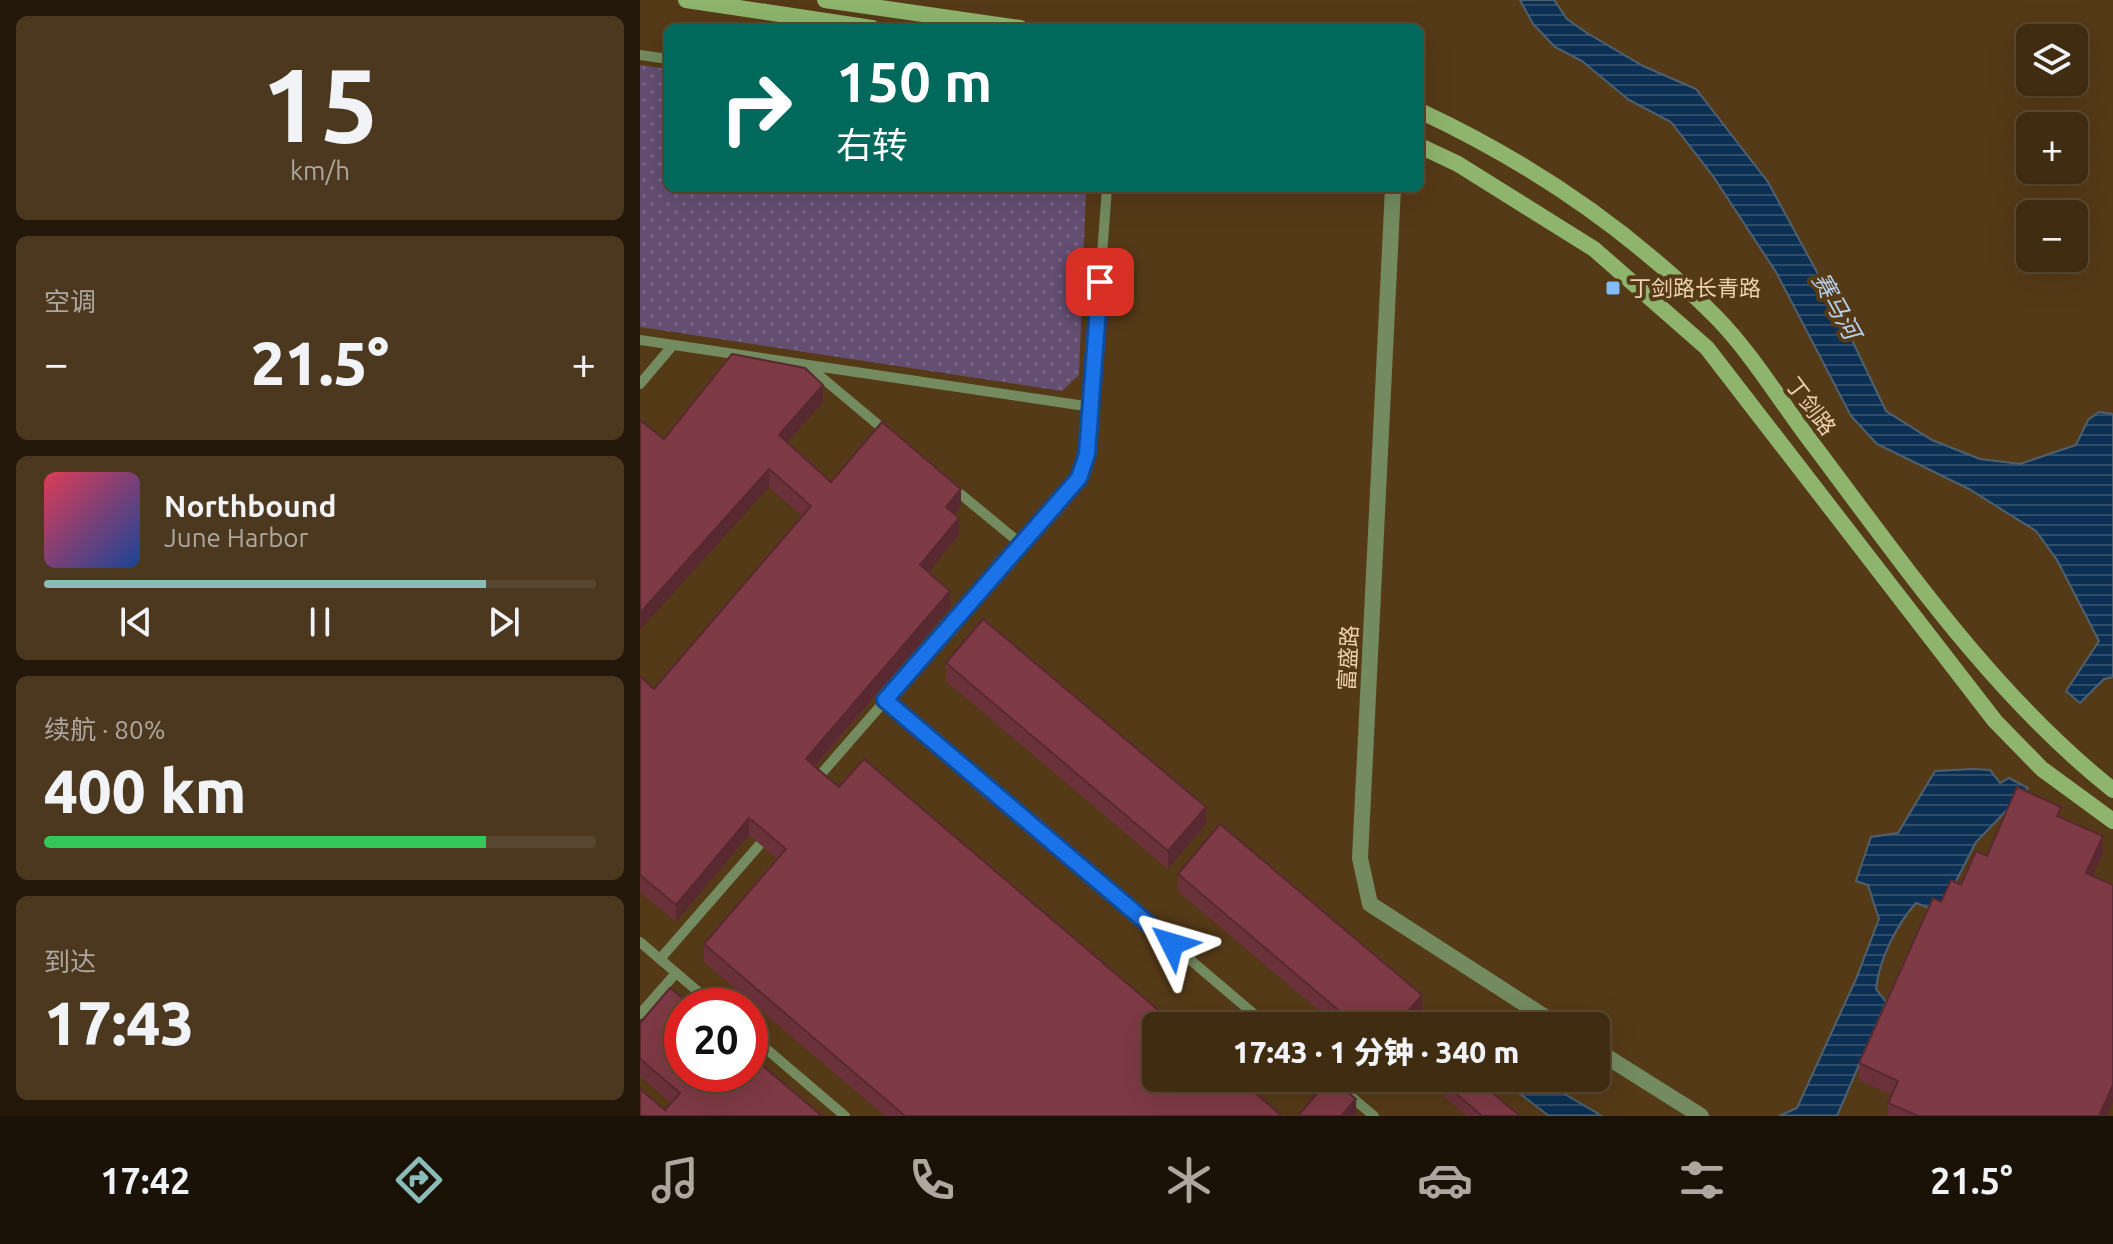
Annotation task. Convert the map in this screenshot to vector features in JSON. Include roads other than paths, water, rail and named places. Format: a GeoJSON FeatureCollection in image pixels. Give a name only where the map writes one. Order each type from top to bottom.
{"type":"FeatureCollection","features":[{"type":"Feature","properties":{"kind":"main road"},"geometry":{"type":"LineString","coordinates":[[686,0],[719,2],[848,24]]}},
{"type":"Feature","properties":{"kind":"main road"},"geometry":{"type":"LineString","coordinates":[[825,0],[992,24]]}},
{"type":"Feature","properties":{"kind":"main road","name":"丁剑路"},"geometry":{"type":"LineString","coordinates":[[1424,113],[1473,136],[1603,218],[1718,319],[1908,570],[2017,704],[2062,749],[2113,790]]}},
{"type":"Feature","properties":{"kind":"main road","name":"丁剑路"},"geometry":{"type":"LineString","coordinates":[[1424,148],[1458,164],[1594,249],[1707,348],[1995,721],[2042,769],[2113,821]]}},
{"type":"Feature","properties":{"kind":"street","name":"富盛路"},"geometry":{"type":"LineString","coordinates":[[1393,192],[1360,858],[1370,904],[1537,1012]]}},
{"type":"Feature","properties":{"kind":"street"},"geometry":{"type":"LineString","coordinates":[[1610,1059],[1701,1116]]}},
{"type":"Feature","properties":{"kind":"lane"},"geometry":{"type":"LineString","coordinates":[[640,55],[664,58]]}},
{"type":"Feature","properties":{"kind":"lane"},"geometry":{"type":"LineString","coordinates":[[804,793],[1079,478],[1087,454],[1092,407],[1107,192]]}},
{"type":"Feature","properties":{"kind":"lane"},"geometry":{"type":"LineString","coordinates":[[640,340],[1092,407]]}},
{"type":"Feature","properties":{"kind":"lane"},"geometry":{"type":"LineString","coordinates":[[640,384],[673,345]]}},
{"type":"Feature","properties":{"kind":"lane"},"geometry":{"type":"LineString","coordinates":[[807,364],[902,444]]}},
{"type":"Feature","properties":{"kind":"lane"},"geometry":{"type":"LineString","coordinates":[[938,474],[1021,544]]}},
{"type":"Feature","properties":{"kind":"lane"},"geometry":{"type":"LineString","coordinates":[[885,700],[1252,1012]]}},
{"type":"Feature","properties":{"kind":"lane"},"geometry":{"type":"LineString","coordinates":[[660,959],[777,824]]}},
{"type":"Feature","properties":{"kind":"lane"},"geometry":{"type":"LineString","coordinates":[[640,942],[694,988]]}},
{"type":"Feature","properties":{"kind":"lane"},"geometry":{"type":"LineString","coordinates":[[640,1014],[676,973]]}},
{"type":"Feature","properties":{"kind":"lane"},"geometry":{"type":"LineString","coordinates":[[768,1050],[845,1116]]}},
{"type":"Feature","properties":{"kind":"lane"},"geometry":{"type":"LineString","coordinates":[[1346,1092],[1374,1116]]}},
{"type":"Feature","properties":{"kind":"water"},"geometry":{"type":"Polygon","coordinates":[[[1520,0],[1554,0],[1567,19],[1587,33],[1643,66],[1696,89],[1768,182],[1838,311],[1886,411],[1932,440],[1980,459],[2020,464],[2076,445],[2088,420],[2099,412],[2113,414],[2113,677],[2104,679],[2080,703],[2066,691],[2099,641],[2057,560],[2036,531],[1969,489],[1877,444],[1851,416],[1776,272],[1713,176],[1671,122],[1629,100],[1582,61],[1555,47],[1533,24],[1520,0]]]}},
{"type":"Feature","properties":{"kind":"water"},"geometry":{"type":"Polygon","coordinates":[[[1990,770],[2000,783],[2009,778],[2028,788],[1976,842],[1940,912],[1916,903],[1895,932],[1881,966],[1876,989],[1886,1002],[1837,1116],[1779,1116],[1797,1108],[1856,979],[1879,919],[1868,885],[1856,881],[1871,837],[1898,833],[1935,771],[1990,770]]]}},
{"type":"Feature","properties":{"kind":"water"},"geometry":{"type":"Polygon","coordinates":[[[1561,1092],[1602,1116],[1549,1116],[1519,1093],[1561,1092]]]}},
{"type":"Feature","properties":{"kind":"place","name":"丁剑路长青路"},"geometry":{"type":"Point","coordinates":[1613,288]}},
{"type":"Feature","properties":{"kind":"water label","name":"赛马河"},"geometry":{"type":"Point","coordinates":[1836,306]}}]}
